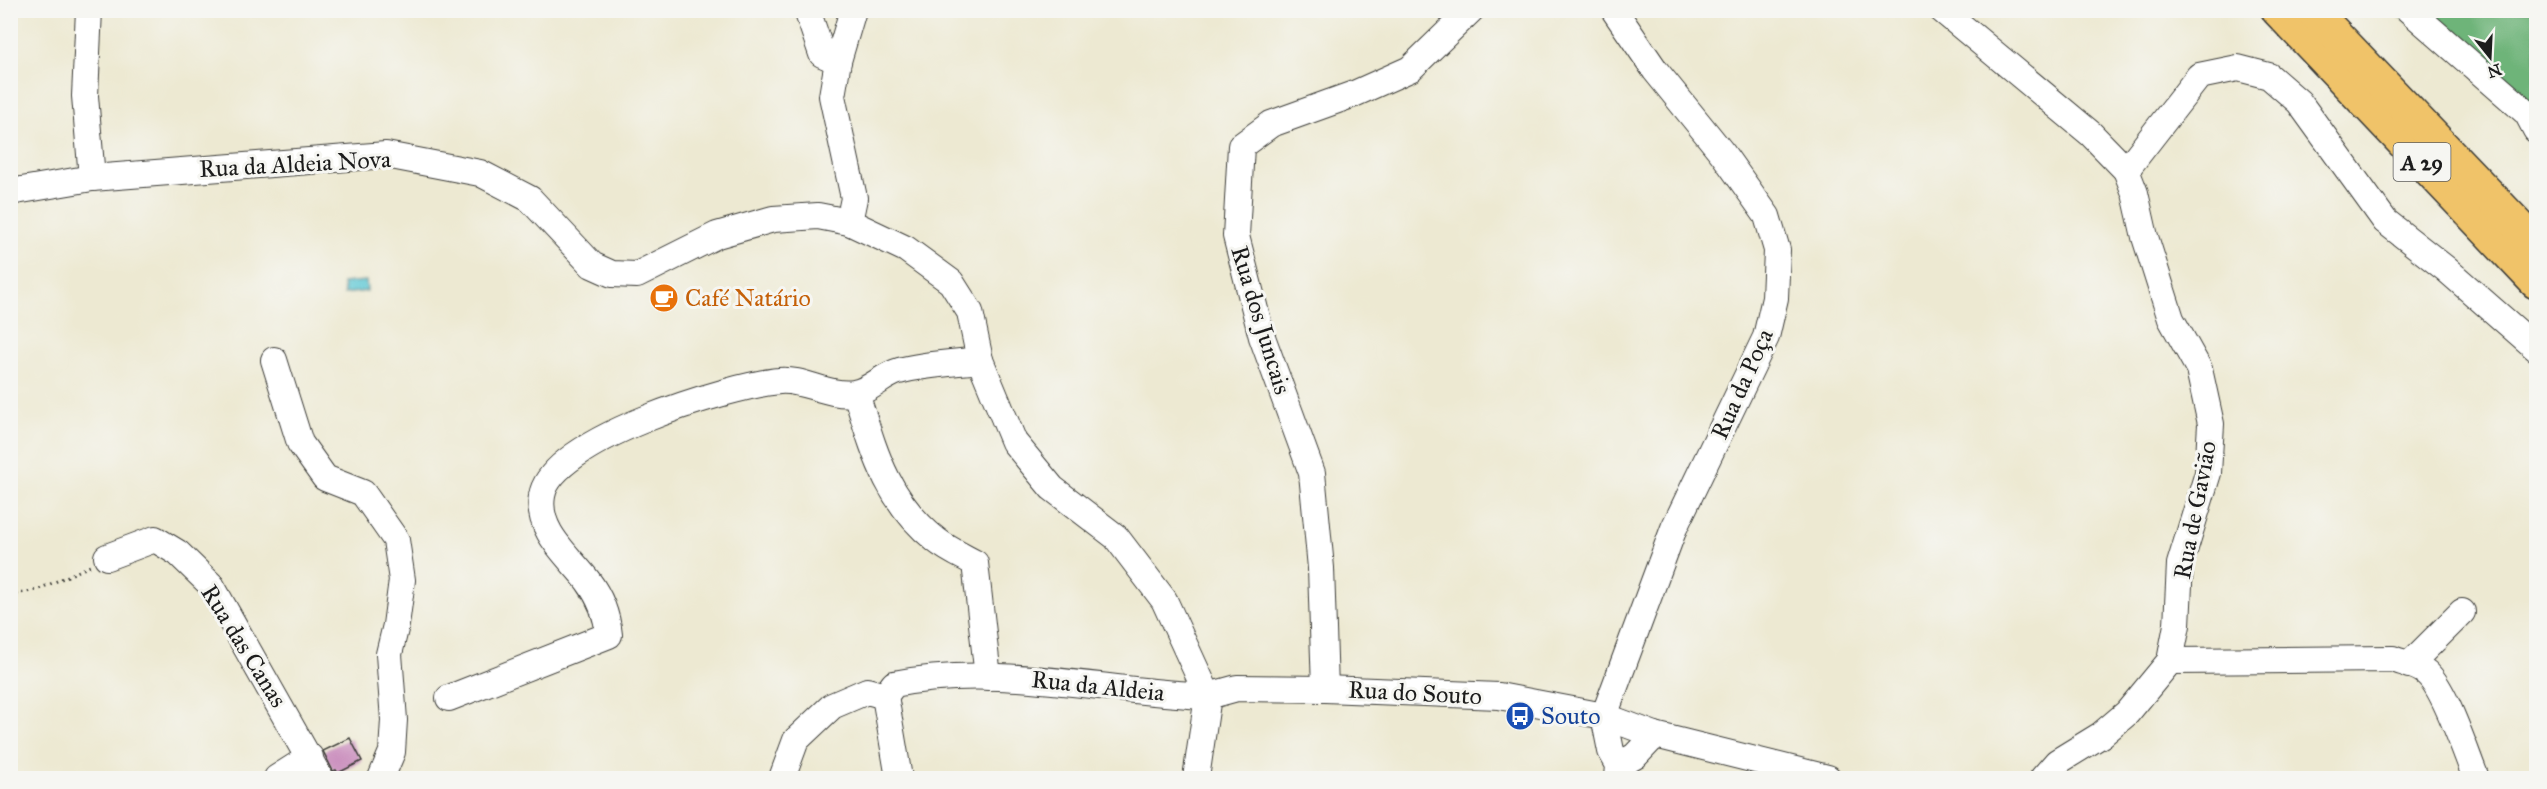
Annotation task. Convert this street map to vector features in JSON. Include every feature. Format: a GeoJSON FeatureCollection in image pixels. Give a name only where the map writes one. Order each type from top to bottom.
{"type":"FeatureCollection","features":[{"type":"Feature","properties":{"kind":"highway","name":"A 29"},"geometry":{"type":"LineString","coordinates":[[2278,10],[2536,282]]}},
{"type":"Feature","properties":{"kind":"highway","name":"A 29"},"geometry":{"type":"LineString","coordinates":[[2312,10],[2536,244]]}},
{"type":"Feature","properties":{"kind":"street"},"geometry":{"type":"LineString","coordinates":[[90,10],[85,96],[92,178]]}},
{"type":"Feature","properties":{"kind":"street"},"geometry":{"type":"LineString","coordinates":[[807,10],[822,54],[838,61]]}},
{"type":"Feature","properties":{"kind":"street"},"geometry":{"type":"LineString","coordinates":[[849,222],[854,198],[832,96],[838,61],[853,10]]}},
{"type":"Feature","properties":{"kind":"street","name":"Rua dos Juncais"},"geometry":{"type":"LineString","coordinates":[[1324,689],[1321,568],[1312,473],[1262,337],[1236,236],[1241,146],[1271,124],[1354,94],[1410,69],[1471,10]]}},
{"type":"Feature","properties":{"kind":"street","name":"Rua da Poça"},"geometry":{"type":"LineString","coordinates":[[1604,716],[1674,528],[1766,337],[1775,298],[1777,250],[1767,216],[1723,154],[1655,70],[1614,10]]}},
{"type":"Feature","properties":{"kind":"street","name":"Rua de Gavião"},"geometry":{"type":"LineString","coordinates":[[1941,10],[2091,134],[2126,170],[2135,193],[2145,237],[2171,319],[2199,369],[2211,424],[2208,473],[2180,564],[2177,625],[2170,661]]}},
{"type":"Feature","properties":{"kind":"street"},"geometry":{"type":"LineString","coordinates":[[2409,10],[2527,113],[2536,130]]}},
{"type":"Feature","properties":{"kind":"street"},"geometry":{"type":"LineString","coordinates":[[2126,170],[2199,76],[2238,68],[2269,76],[2299,102],[2385,221],[2446,269],[2536,348]]}},
{"type":"Feature","properties":{"kind":"street","name":"Rua da Aldeia Nova"},"geometry":{"type":"LineString","coordinates":[[10,192],[92,178],[386,155],[480,173],[530,200],[592,266],[612,274],[637,275],[717,236],[773,219],[818,216],[849,222],[906,249],[951,282],[970,312],[980,360],[1014,442],[1052,488],[1116,537],[1164,600],[1208,696]]}},
{"type":"Feature","properties":{"kind":"street"},"geometry":{"type":"LineString","coordinates":[[274,360],[300,443],[325,478],[363,493],[396,540],[402,580],[396,625],[388,654],[394,720],[392,752],[381,778]]}},
{"type":"Feature","properties":{"kind":"street"},"geometry":{"type":"LineString","coordinates":[[449,698],[609,635],[607,614],[589,582],[556,543],[543,517],[542,495],[551,474],[571,458],[636,422],[706,396],[781,381],[834,393],[856,393],[898,371],[980,360]]}},
{"type":"Feature","properties":{"kind":"street"},"geometry":{"type":"LineString","coordinates":[[856,393],[881,471],[905,509],[936,541],[975,563],[988,677]]}},
{"type":"Feature","properties":{"kind":"street","name":"Rua das Canas"},"geometry":{"type":"LineString","coordinates":[[107,557],[155,540],[178,552],[211,585],[315,768]]}},
{"type":"Feature","properties":{"kind":"street"},"geometry":{"type":"LineString","coordinates":[[2409,665],[2462,612]]}},
{"type":"Feature","properties":{"kind":"street"},"geometry":{"type":"LineString","coordinates":[[2043,778],[2056,762],[2101,735],[2127,712],[2170,661],[2394,659],[2425,671],[2448,705],[2476,778]]}},
{"type":"Feature","properties":{"kind":"street","name":"Rua da Aldeia"},"geometry":{"type":"LineString","coordinates":[[885,696],[894,684],[915,680],[988,677],[1208,696]]}},
{"type":"Feature","properties":{"kind":"street","name":"Rua do Souto"},"geometry":{"type":"LineString","coordinates":[[1208,696],[1237,688],[1499,696],[1604,716],[1655,735],[1828,778]]}},
{"type":"Feature","properties":{"kind":"street"},"geometry":{"type":"LineString","coordinates":[[782,778],[796,740],[831,706],[867,691],[885,696],[899,778]]}},
{"type":"Feature","properties":{"kind":"street"},"geometry":{"type":"LineString","coordinates":[[1196,778],[1208,696]]}},
{"type":"Feature","properties":{"kind":"street"},"geometry":{"type":"LineString","coordinates":[[1604,716],[1618,772],[1655,735]]}},
{"type":"Feature","properties":{"kind":"street"},"geometry":{"type":"LineString","coordinates":[[277,778],[315,768]]}},
{"type":"Feature","properties":{"kind":"path"},"geometry":{"type":"LineString","coordinates":[[10,595],[37,590],[107,557]]}},
{"type":"Feature","properties":{"kind":"green space"},"geometry":{"type":"Polygon","coordinates":[[[2391,11],[2536,11],[2536,110],[2533,106],[2391,11]]]}},
{"type":"Feature","properties":{"kind":"water"},"geometry":{"type":"Polygon","coordinates":[[[366,281],[367,291],[344,294],[343,283],[366,281]]]}},
{"type":"Feature","properties":{"kind":"building"},"geometry":{"type":"Polygon","coordinates":[[[350,738],[362,761],[338,773],[336,770],[333,771],[323,751],[350,738]]]}},
{"type":"Feature","properties":{"kind":"place","name":"Café Natário"},"geometry":{"type":"Point","coordinates":[664,298]}},
{"type":"Feature","properties":{"kind":"place","name":"Souto"},"geometry":{"type":"Point","coordinates":[1520,716]}}]}
